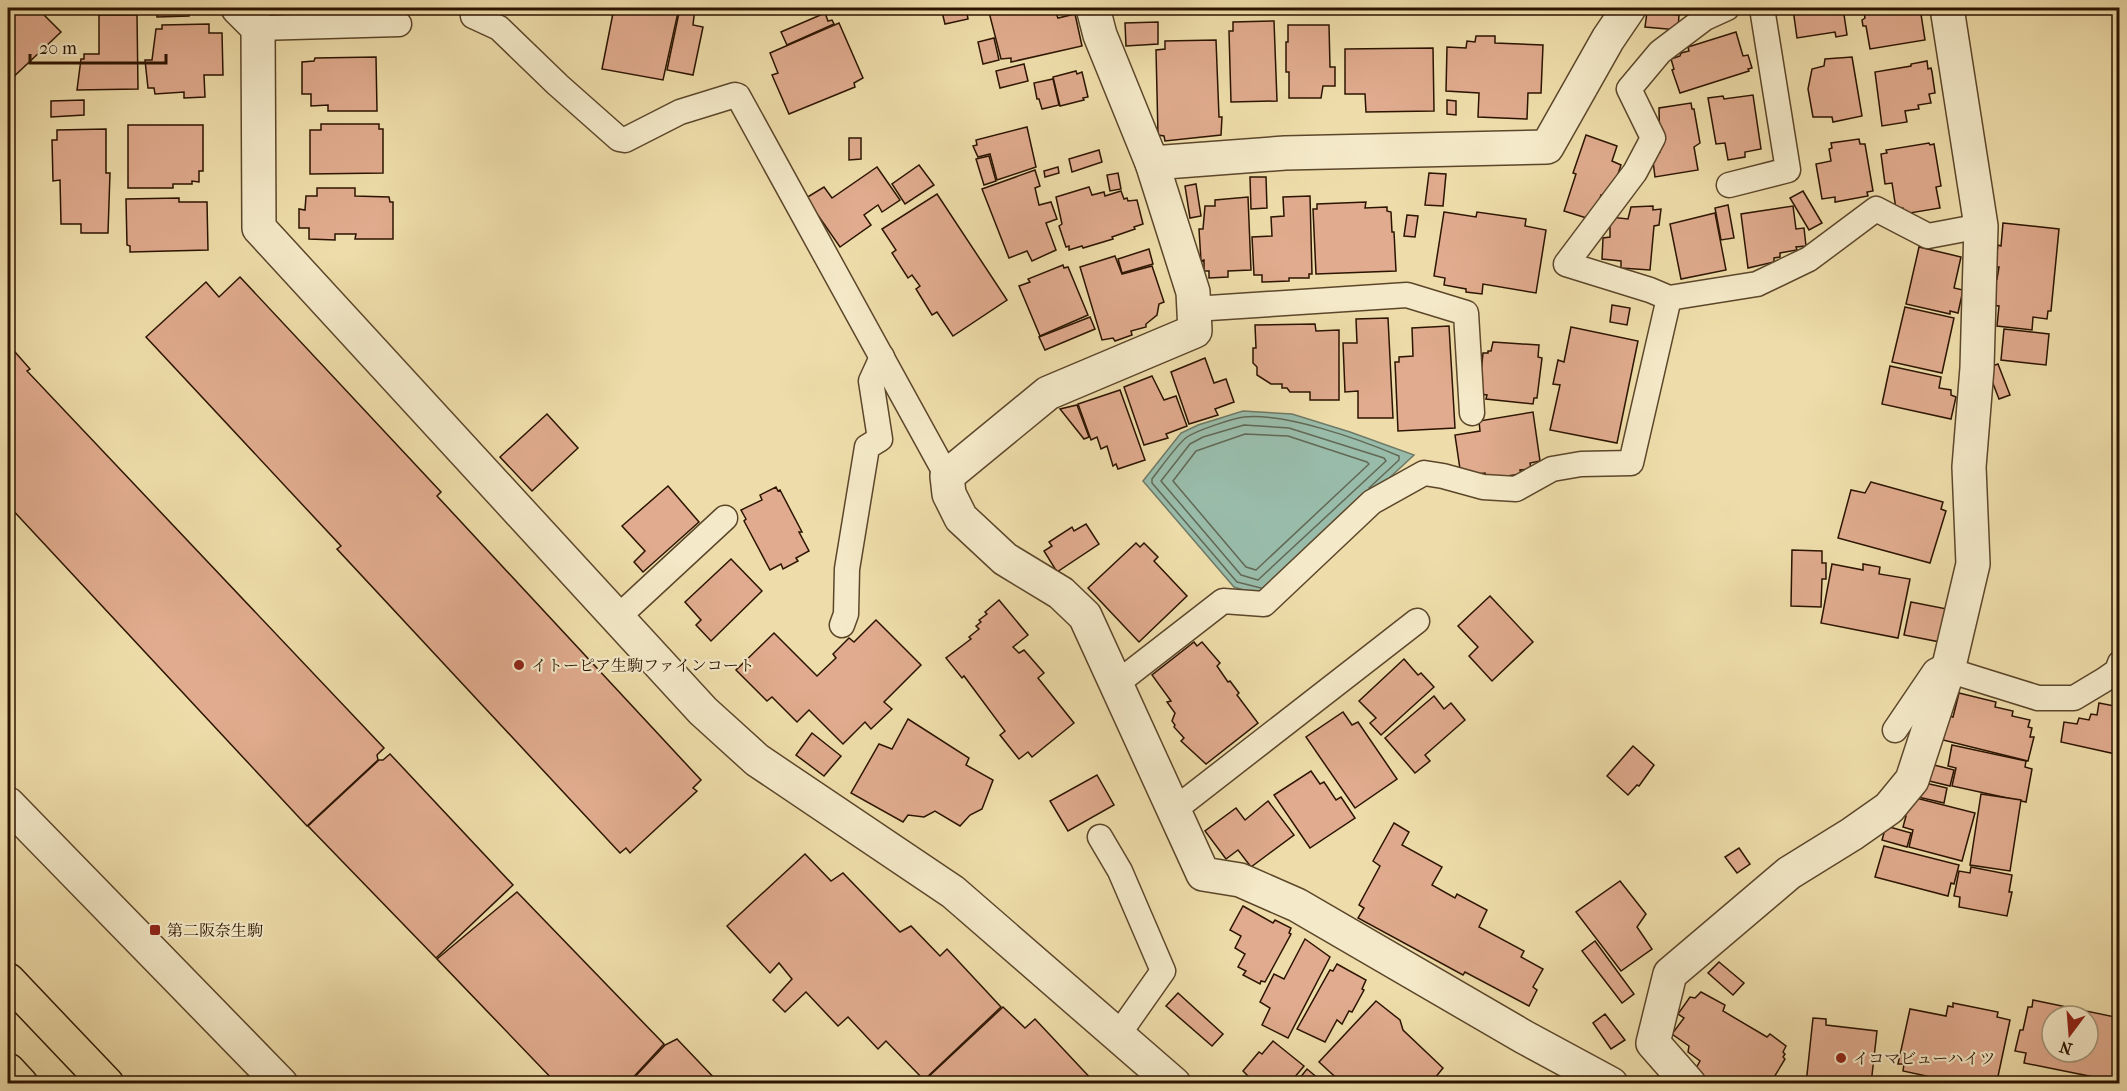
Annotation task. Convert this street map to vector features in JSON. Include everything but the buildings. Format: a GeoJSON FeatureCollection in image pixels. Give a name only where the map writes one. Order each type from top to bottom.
{"type":"FeatureCollection","features":[{"type":"Feature","properties":{"kind":"highway"},"geometry":{"type":"LineString","coordinates":[[8,980],[107,1083]]}},
{"type":"Feature","properties":{"kind":"highway"},"geometry":{"type":"LineString","coordinates":[[8,1070],[21,1083]]}},
{"type":"Feature","properties":{"kind":"street"},"geometry":{"type":"LineString","coordinates":[[1093,8],[1100,35],[1152,163],[1193,292],[1195,331],[1048,393],[947,476],[949,494],[961,518],[1005,559],[1061,592],[1085,616],[1203,874],[1240,880],[1297,905],[1524,1037],[1611,1083]]}},
{"type":"Feature","properties":{"kind":"street"},"geometry":{"type":"LineString","coordinates":[[1152,163],[1285,153],[1547,147],[1608,39],[1629,8]]}},
{"type":"Feature","properties":{"kind":"street"},"geometry":{"type":"LineString","coordinates":[[1689,1083],[1653,1043],[1670,974],[1789,873],[1889,808],[1912,780],[1949,667],[1973,564],[1969,467],[1977,368],[1981,226],[1947,8]]}},
{"type":"Feature","properties":{"kind":"street"},"geometry":{"type":"LineString","coordinates":[[248,18],[259,228],[703,711],[756,760],[953,891],[1174,1083]]}},
{"type":"Feature","properties":{"kind":"street"},"geometry":{"type":"LineString","coordinates":[[8,804],[281,1083]]}},
{"type":"Feature","properties":{"kind":"lane"},"geometry":{"type":"LineString","coordinates":[[1727,8],[1704,18],[1660,52],[1629,88],[1653,138],[1635,172],[1566,264],[1669,298],[1757,284],[1809,259],[1876,209],[1928,236],[1981,226]]}},
{"type":"Feature","properties":{"kind":"lane"},"geometry":{"type":"LineString","coordinates":[[1729,185],[1788,170],[1762,8]]}},
{"type":"Feature","properties":{"kind":"lane"},"geometry":{"type":"LineString","coordinates":[[473,16],[499,28],[619,139],[625,140],[680,112],[738,96],[947,476]]}},
{"type":"Feature","properties":{"kind":"lane"},"geometry":{"type":"LineString","coordinates":[[248,18],[399,24]]}},
{"type":"Feature","properties":{"kind":"lane"},"geometry":{"type":"LineString","coordinates":[[1194,309],[1407,295],[1466,313],[1472,413]]}},
{"type":"Feature","properties":{"kind":"lane"},"geometry":{"type":"LineString","coordinates":[[1116,684],[1223,601],[1264,604],[1372,502],[1424,473],[1483,487],[1516,489],[1552,469],[1581,464],[1631,463],[1669,298]]}},
{"type":"Feature","properties":{"kind":"lane"},"geometry":{"type":"LineString","coordinates":[[842,625],[846,614],[847,569],[867,447],[880,439],[871,381],[882,357]]}},
{"type":"Feature","properties":{"kind":"lane"},"geometry":{"type":"LineString","coordinates":[[617,618],[724,518]]}},
{"type":"Feature","properties":{"kind":"lane"},"geometry":{"type":"LineString","coordinates":[[1174,810],[1417,621]]}},
{"type":"Feature","properties":{"kind":"lane"},"geometry":{"type":"LineString","coordinates":[[1894,730],[1935,671],[1949,667],[2038,698],[2074,698],[2114,677]]}},
{"type":"Feature","properties":{"kind":"lane"},"geometry":{"type":"LineString","coordinates":[[1100,837],[1120,870],[1163,970],[1118,1035]]}},
{"type":"Feature","properties":{"kind":"water"},"geometry":{"type":"Polygon","coordinates":[[[1243,411],[1292,414],[1414,455],[1262,596],[1234,587],[1143,481],[1181,433],[1198,425],[1243,411]]]}},
{"type":"Feature","properties":{"kind":"place","name":"イトーピア生駒ファインコート"},"geometry":{"type":"Point","coordinates":[519,665]}},
{"type":"Feature","properties":{"kind":"place","name":"第二阪奈生駒"},"geometry":{"type":"Point","coordinates":[155,930]}},
{"type":"Feature","properties":{"kind":"place","name":"イコマビューハイツ"},"geometry":{"type":"Point","coordinates":[1841,1058]}}]}
